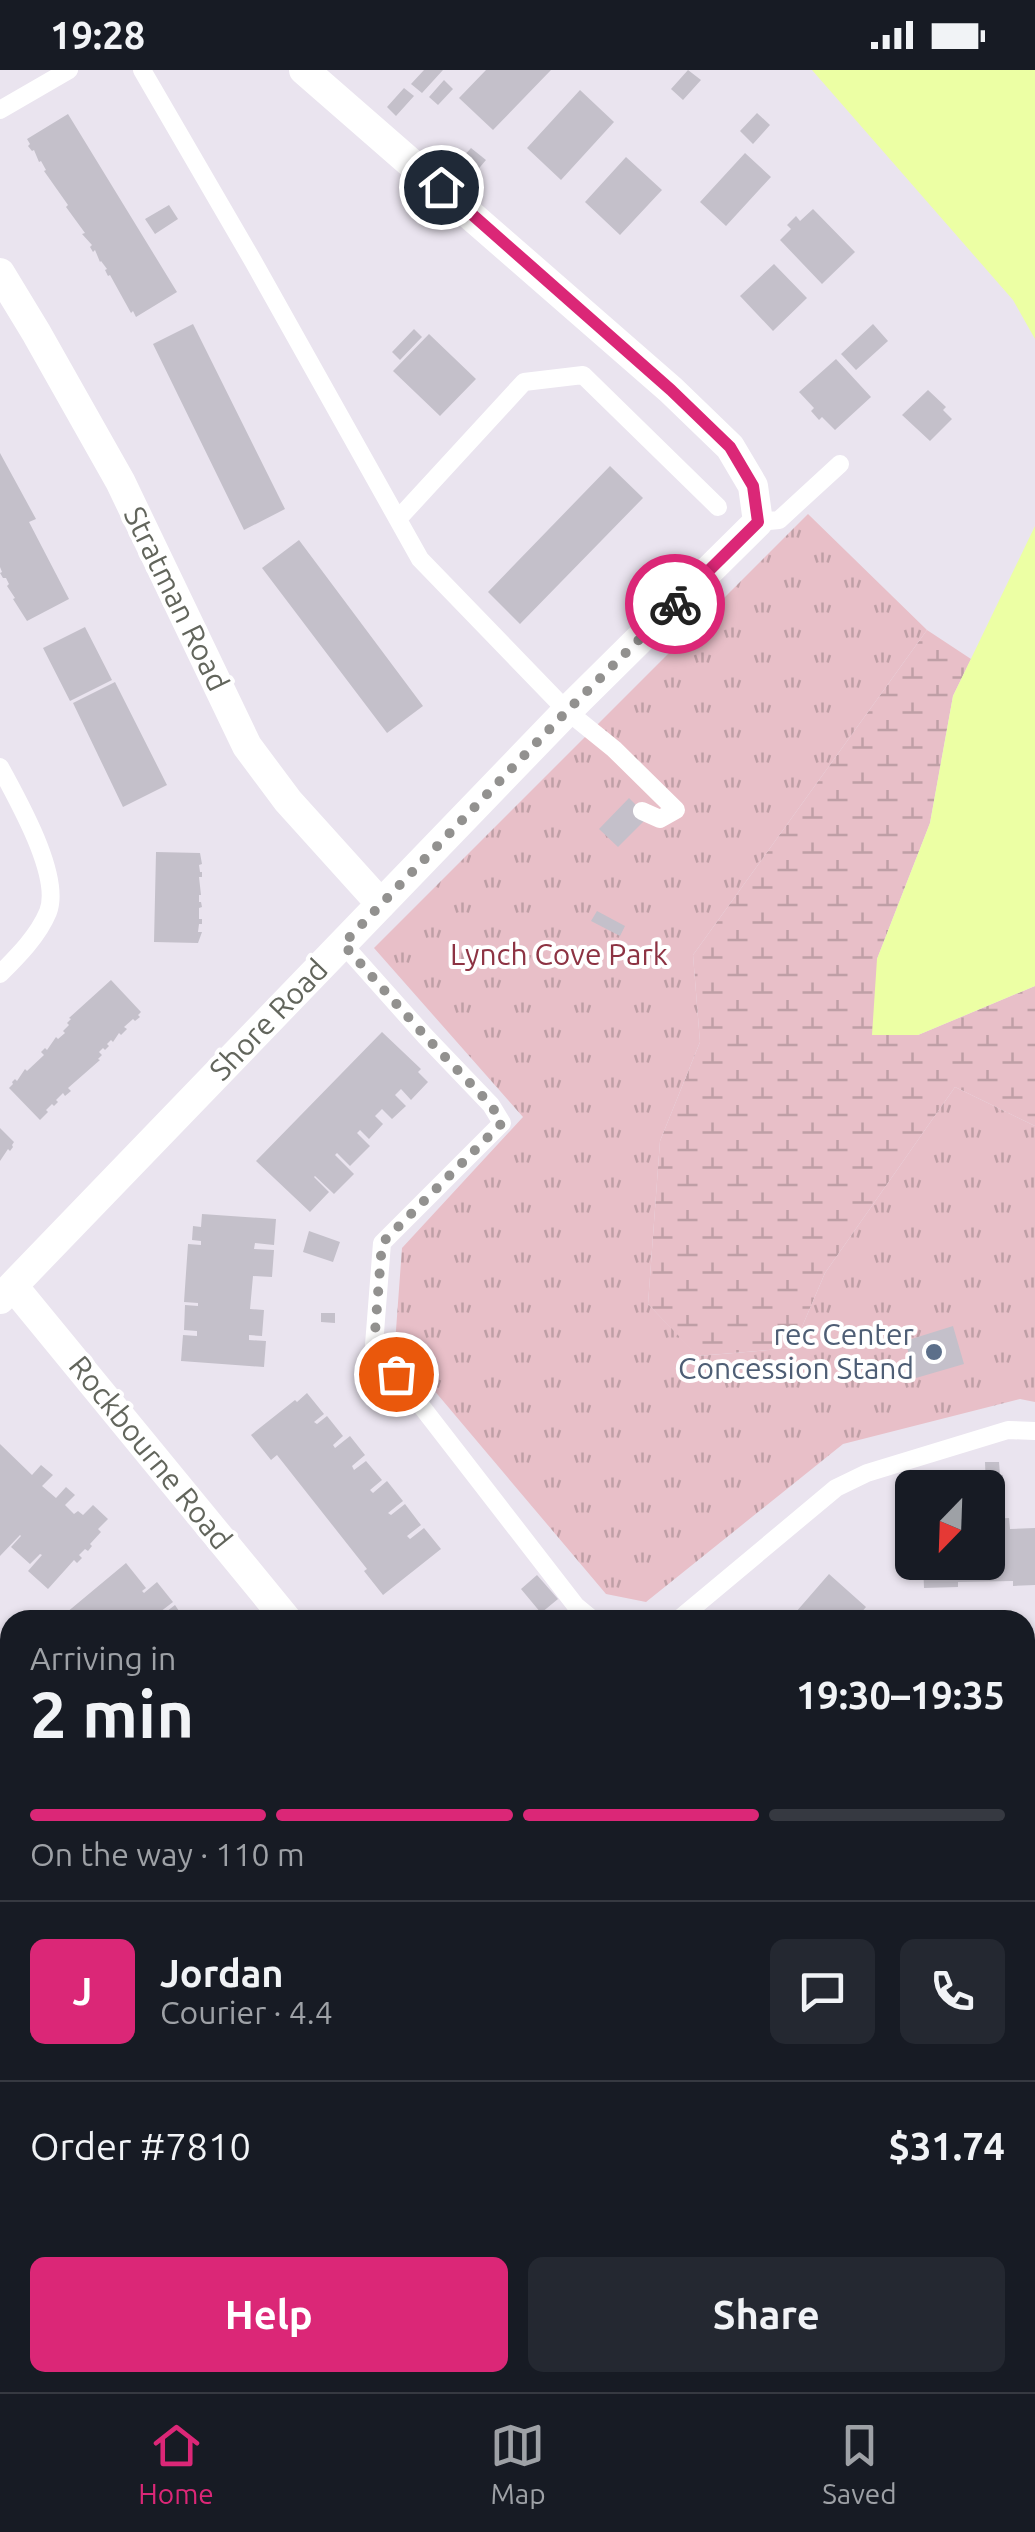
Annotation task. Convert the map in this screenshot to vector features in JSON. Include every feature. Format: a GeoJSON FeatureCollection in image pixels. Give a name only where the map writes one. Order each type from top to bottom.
{"type":"FeatureCollection","features":[{"type":"Feature","properties":{"kind":"street"},"geometry":{"type":"LineString","coordinates":[[304,70],[642,365],[730,447],[753,486],[758,522]]}},
{"type":"Feature","properties":{"kind":"street","name":"Stratman Road"},"geometry":{"type":"LineString","coordinates":[[3,283],[120,481],[247,746],[288,801],[381,904]]}},
{"type":"Feature","properties":{"kind":"street","name":"Shore Road"},"geometry":{"type":"LineString","coordinates":[[6,1292],[567,711],[758,522]]}},
{"type":"Feature","properties":{"kind":"street","name":"Rockbourne Road"},"geometry":{"type":"LineString","coordinates":[[6,1292],[278,1610]]}},
{"type":"Feature","properties":{"kind":"lane"},"geometry":{"type":"LineString","coordinates":[[0,110],[70,70]]}},
{"type":"Feature","properties":{"kind":"lane"},"geometry":{"type":"LineString","coordinates":[[142,70],[420,558],[567,711],[676,810],[660,819],[642,811]]}},
{"type":"Feature","properties":{"kind":"lane"},"geometry":{"type":"LineString","coordinates":[[398,520],[524,382],[583,375],[718,507]]}},
{"type":"Feature","properties":{"kind":"lane"},"geometry":{"type":"LineString","coordinates":[[758,522],[778,520],[840,464]]}},
{"type":"Feature","properties":{"kind":"lane"},"geometry":{"type":"LineString","coordinates":[[0,766],[33,831],[50,885],[50,909],[38,931],[0,974]]}},
{"type":"Feature","properties":{"kind":"lane"},"geometry":{"type":"LineString","coordinates":[[343,944],[491,1105],[502,1123],[382,1243],[374,1345],[581,1610]]}},
{"type":"Feature","properties":{"kind":"lane"},"geometry":{"type":"LineString","coordinates":[[690,1610],[836,1488],[867,1473],[1008,1430],[1035,1432]]}},
{"type":"Feature","properties":{"kind":"green space","name":"Lynch Cove Park"},"geometry":{"type":"Polygon","coordinates":[[[808,514],[927,630],[693,955],[700,1042],[660,1141],[648,1304],[698,1356],[793,1348],[825,1273],[955,1087],[1035,1126],[1035,1402],[1020,1399],[843,1444],[646,1602],[606,1594],[395,1344],[402,1248],[523,1117],[374,948],[808,514]]]}},
{"type":"Feature","properties":{"kind":"green space"},"geometry":{"type":"Polygon","coordinates":[[[927,630],[971,659],[953,696],[930,823],[877,959],[918,1035],[1035,986],[1035,1126],[955,1087],[825,1273],[793,1348],[697,1356],[648,1304],[660,1141],[700,1042],[693,955],[927,630]]]}},
{"type":"Feature","properties":{"kind":"shaded area"},"geometry":{"type":"Polygon","coordinates":[[[812,70],[1035,70],[1035,339],[1013,300],[812,70]]]}},
{"type":"Feature","properties":{"kind":"shaded area"},"geometry":{"type":"Polygon","coordinates":[[[1035,526],[1035,986],[918,1035],[872,1035],[877,959],[930,823],[953,696],[1035,526]]]}},
{"type":"Feature","properties":{"kind":"building"},"geometry":{"type":"Polygon","coordinates":[[[424,70],[443,70],[422,93],[411,84],[424,70]]]}},
{"type":"Feature","properties":{"kind":"building"},"geometry":{"type":"Polygon","coordinates":[[[486,70],[551,70],[493,130],[459,98],[486,70]]]}},
{"type":"Feature","properties":{"kind":"building"},"geometry":{"type":"Polygon","coordinates":[[[688,70],[701,80],[683,100],[671,89],[688,70]]]}},
{"type":"Feature","properties":{"kind":"building"},"geometry":{"type":"Polygon","coordinates":[[[444,80],[453,89],[438,105],[429,97],[444,80]]]}},
{"type":"Feature","properties":{"kind":"building"},"geometry":{"type":"Polygon","coordinates":[[[404,88],[414,96],[396,116],[387,107],[404,88]]]}},
{"type":"Feature","properties":{"kind":"building"},"geometry":{"type":"Polygon","coordinates":[[[580,90],[614,122],[561,180],[527,148],[580,90]]]}},
{"type":"Feature","properties":{"kind":"building"},"geometry":{"type":"Polygon","coordinates":[[[757,113],[770,125],[753,144],[740,131],[757,113]]]}},
{"type":"Feature","properties":{"kind":"building"},"geometry":{"type":"Polygon","coordinates":[[[68,114],[177,292],[136,317],[28,146],[27,139],[68,114]]]}},
{"type":"Feature","properties":{"kind":"building"},"geometry":{"type":"Polygon","coordinates":[[[471,148],[486,160],[469,180],[454,167],[471,148]]]}},
{"type":"Feature","properties":{"kind":"building"},"geometry":{"type":"Polygon","coordinates":[[[745,153],[771,177],[726,226],[700,202],[745,153]]]}},
{"type":"Feature","properties":{"kind":"building"},"geometry":{"type":"Polygon","coordinates":[[[626,157],[662,190],[620,235],[585,202],[626,157]]]}},
{"type":"Feature","properties":{"kind":"building"},"geometry":{"type":"Polygon","coordinates":[[[169,205],[178,219],[155,234],[145,219],[169,205]]]}},
{"type":"Feature","properties":{"kind":"building"},"geometry":{"type":"Polygon","coordinates":[[[813,209],[855,252],[822,284],[780,240],[791,229],[787,225],[796,216],[800,221],[813,209]]]}},
{"type":"Feature","properties":{"kind":"building"},"geometry":{"type":"Polygon","coordinates":[[[774,264],[807,298],[773,331],[740,296],[774,264]]]}},
{"type":"Feature","properties":{"kind":"building"},"geometry":{"type":"Polygon","coordinates":[[[193,324],[285,509],[244,530],[153,344],[193,324]]]}},
{"type":"Feature","properties":{"kind":"building"},"geometry":{"type":"Polygon","coordinates":[[[873,324],[888,341],[856,370],[841,354],[873,324]]]}},
{"type":"Feature","properties":{"kind":"building"},"geometry":{"type":"Polygon","coordinates":[[[414,329],[422,337],[400,360],[392,352],[414,329]]]}},
{"type":"Feature","properties":{"kind":"building"},"geometry":{"type":"Polygon","coordinates":[[[429,334],[476,379],[440,416],[393,371],[429,334]]]}},
{"type":"Feature","properties":{"kind":"building"},"geometry":{"type":"Polygon","coordinates":[[[836,359],[871,397],[835,430],[822,417],[819,420],[799,392],[836,359]]]}},
{"type":"Feature","properties":{"kind":"building"},"geometry":{"type":"Polygon","coordinates":[[[928,390],[946,407],[943,410],[952,419],[930,441],[902,415],[928,390]]]}},
{"type":"Feature","properties":{"kind":"building"},"geometry":{"type":"Polygon","coordinates":[[[0,453],[36,519],[29,522],[69,599],[27,621],[0,573],[0,453]]]}},
{"type":"Feature","properties":{"kind":"building"},"geometry":{"type":"Polygon","coordinates":[[[610,466],[643,498],[520,624],[488,592],[610,466]]]}},
{"type":"Feature","properties":{"kind":"building"},"geometry":{"type":"Polygon","coordinates":[[[299,540],[423,706],[387,733],[262,568],[299,540]]]}},
{"type":"Feature","properties":{"kind":"building"},"geometry":{"type":"Polygon","coordinates":[[[85,627],[112,680],[70,701],[43,648],[85,627]]]}},
{"type":"Feature","properties":{"kind":"building"},"geometry":{"type":"Polygon","coordinates":[[[115,682],[167,785],[123,807],[73,703],[115,682]]]}},
{"type":"Feature","properties":{"kind":"building"},"geometry":{"type":"Polygon","coordinates":[[[629,798],[648,817],[618,847],[599,829],[629,798]]]}},
{"type":"Feature","properties":{"kind":"building"},"geometry":{"type":"Polygon","coordinates":[[[156,852],[200,853],[202,924],[198,932],[202,932],[198,943],[154,942],[156,852]]]}},
{"type":"Feature","properties":{"kind":"building"},"geometry":{"type":"Polygon","coordinates":[[[597,911],[625,926],[620,936],[591,921],[597,911]]]}},
{"type":"Feature","properties":{"kind":"building"},"geometry":{"type":"Polygon","coordinates":[[[111,980],[141,1012],[140,1017],[133,1019],[121,1035],[99,1052],[100,1060],[40,1120],[9,1088],[12,1082],[44,1055],[41,1052],[65,1033],[69,1018],[111,980]]]}},
{"type":"Feature","properties":{"kind":"building"},"geometry":{"type":"Polygon","coordinates":[[[382,1032],[421,1069],[418,1072],[428,1082],[411,1100],[401,1089],[395,1095],[406,1106],[392,1119],[382,1109],[375,1116],[383,1124],[369,1139],[360,1130],[357,1133],[370,1146],[350,1166],[335,1155],[354,1174],[334,1194],[314,1177],[329,1192],[310,1212],[256,1161],[382,1032]]]}},
{"type":"Feature","properties":{"kind":"building"},"geometry":{"type":"Polygon","coordinates":[[[0,1128],[14,1142],[0,1161],[0,1128]]]}},
{"type":"Feature","properties":{"kind":"building"},"geometry":{"type":"Polygon","coordinates":[[[202,1214],[276,1219],[274,1245],[255,1243],[254,1249],[274,1250],[272,1277],[253,1276],[250,1309],[264,1310],[262,1336],[249,1335],[249,1340],[266,1341],[264,1367],[181,1361],[183,1335],[197,1336],[197,1331],[184,1330],[185,1305],[198,1303],[184,1302],[188,1244],[201,1245],[201,1241],[192,1240],[193,1226],[201,1227],[202,1214]]]}},
{"type":"Feature","properties":{"kind":"building"},"geometry":{"type":"Polygon","coordinates":[[[309,1231],[340,1242],[333,1262],[303,1252],[309,1231]]]}},
{"type":"Feature","properties":{"kind":"building"},"geometry":{"type":"Polygon","coordinates":[[[321,1313],[335,1313],[335,1323],[321,1322],[321,1313]]]}},
{"type":"Feature","properties":{"kind":"building","name":"rec Center Concession Stand"},"geometry":{"type":"Polygon","coordinates":[[[953,1326],[964,1364],[916,1378],[905,1341],[953,1326]]]}},
{"type":"Feature","properties":{"kind":"building"},"geometry":{"type":"Polygon","coordinates":[[[307,1393],[324,1414],[314,1422],[317,1424],[327,1416],[343,1436],[333,1445],[335,1448],[350,1436],[365,1455],[352,1466],[354,1470],[366,1461],[382,1480],[370,1490],[373,1493],[387,1481],[403,1501],[388,1513],[391,1515],[405,1504],[421,1525],[407,1536],[410,1539],[424,1528],[441,1549],[383,1595],[277,1455],[271,1460],[251,1435],[307,1393]]]}},
{"type":"Feature","properties":{"kind":"building"},"geometry":{"type":"Polygon","coordinates":[[[0,1444],[32,1475],[41,1465],[53,1475],[42,1486],[56,1498],[66,1487],[75,1495],[65,1505],[74,1514],[78,1511],[83,1515],[93,1505],[108,1519],[98,1529],[101,1532],[88,1551],[85,1549],[79,1555],[82,1558],[77,1563],[74,1560],[48,1589],[28,1571],[42,1555],[30,1564],[11,1547],[20,1535],[0,1556],[0,1444]]]}},
{"type":"Feature","properties":{"kind":"building"},"geometry":{"type":"Polygon","coordinates":[[[985,1462],[999,1462],[1000,1470],[985,1470],[985,1462]]]}},
{"type":"Feature","properties":{"kind":"building"},"geometry":{"type":"Polygon","coordinates":[[[1005,1518],[1009,1518],[1010,1529],[1035,1528],[1035,1585],[1013,1586],[1013,1581],[958,1582],[958,1587],[924,1588],[924,1580],[1005,1580],[1005,1518]]]}},
{"type":"Feature","properties":{"kind":"building"},"geometry":{"type":"Polygon","coordinates":[[[126,1563],[146,1588],[144,1593],[157,1582],[173,1602],[163,1610],[70,1610],[126,1563]]]}},
{"type":"Feature","properties":{"kind":"building"},"geometry":{"type":"Polygon","coordinates":[[[829,1574],[866,1607],[863,1610],[798,1610],[829,1574]]]}},
{"type":"Feature","properties":{"kind":"building"},"geometry":{"type":"Polygon","coordinates":[[[537,1575],[558,1599],[545,1610],[538,1610],[521,1589],[537,1575]]]}},
{"type":"Feature","properties":{"kind":"way so far"},"geometry":{"type":"LineString","coordinates":[[396,1374],[374,1345],[382,1243],[502,1123],[491,1105],[343,944],[675,604]]}},
{"type":"Feature","properties":{"kind":"place","name":"rec Center Concession Stand"},"geometry":{"type":"Point","coordinates":[934,1352]}},
{"type":"Feature","properties":{"kind":"route"},"geometry":{"type":"LineString","coordinates":[[441,187],[671,390],[730,447],[753,486],[758,522],[675,604]]}}]}
